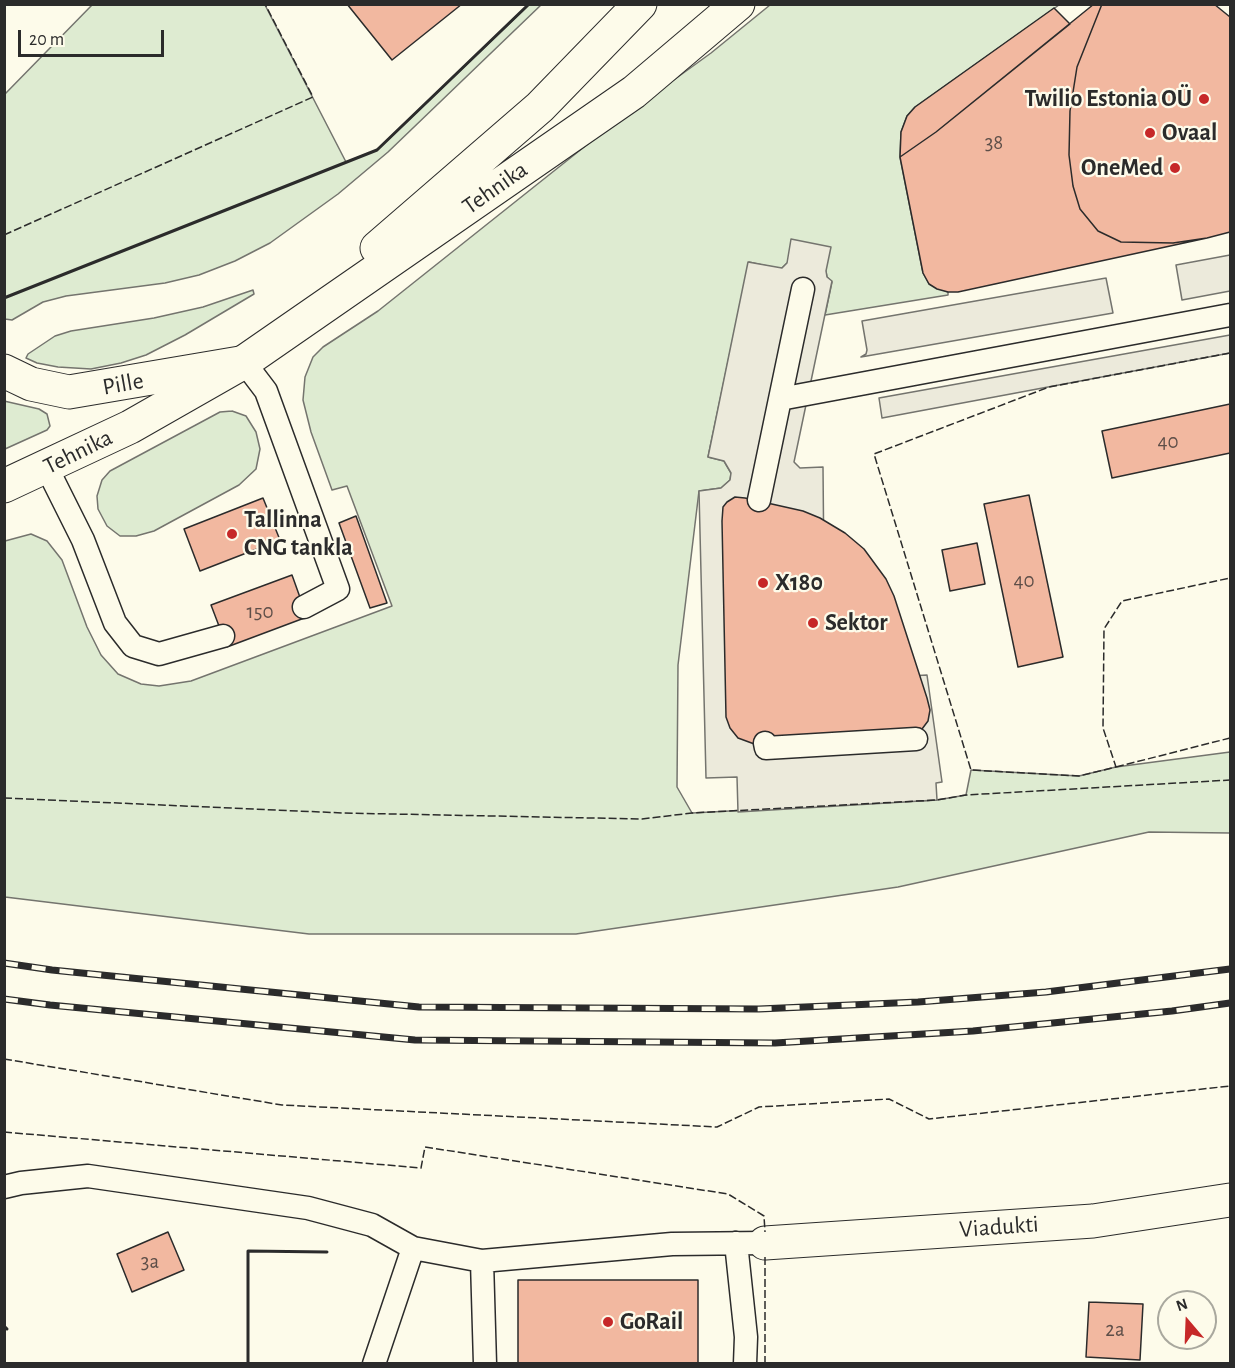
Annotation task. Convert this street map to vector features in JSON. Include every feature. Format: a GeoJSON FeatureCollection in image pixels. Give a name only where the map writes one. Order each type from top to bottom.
{"type":"FeatureCollection","features":[{"type":"Feature","properties":{"kind":"main road","name":"Tehnika"},"geometry":{"type":"LineString","coordinates":[[244,362],[540,107],[640,4]]}},
{"type":"Feature","properties":{"kind":"main road","name":"Tehnika"},"geometry":{"type":"LineString","coordinates":[[4,486],[130,427],[244,362],[634,93],[738,4]]}},
{"type":"Feature","properties":{"kind":"main road","name":"Pille"},"geometry":{"type":"LineString","coordinates":[[4,371],[31,384],[69,392],[244,362]]}},
{"type":"Feature","properties":{"kind":"main road","name":"Viadukti"},"geometry":{"type":"LineString","coordinates":[[751,1243],[1093,1221],[1230,1200]]}},
{"type":"Feature","properties":{"kind":"lane"},"geometry":{"type":"LineString","coordinates":[[759,500],[803,289]]}},
{"type":"Feature","properties":{"kind":"lane"},"geometry":{"type":"LineString","coordinates":[[780,399],[1230,315]]}},
{"type":"Feature","properties":{"kind":"lane"},"geometry":{"type":"LineString","coordinates":[[244,362],[266,391],[338,589],[303,607]]}},
{"type":"Feature","properties":{"kind":"lane"},"geometry":{"type":"LineString","coordinates":[[46,468],[83,540],[115,623],[133,645],[159,654],[223,636]]}},
{"type":"Feature","properties":{"kind":"lane"},"geometry":{"type":"LineString","coordinates":[[765,743],[766,748],[916,738]]}},
{"type":"Feature","properties":{"kind":"lane"},"geometry":{"type":"LineString","coordinates":[[4,1187],[88,1176],[297,1206],[372,1225],[413,1248],[482,1261],[672,1244],[751,1243],[745,1364]]}},
{"type":"Feature","properties":{"kind":"lane"},"geometry":{"type":"LineString","coordinates":[[374,1364],[413,1248]]}},
{"type":"Feature","properties":{"kind":"lane"},"geometry":{"type":"LineString","coordinates":[[482,1261],[484,1364]]}},
{"type":"Feature","properties":{"kind":"green space"},"geometry":{"type":"Polygon","coordinates":[[[92,5],[265,5],[346,162],[377,150],[529,5],[541,5],[388,152],[338,194],[270,243],[235,261],[199,275],[165,283],[66,296],[43,302],[12,320],[5,319],[5,94],[92,5]]]}},
{"type":"Feature","properties":{"kind":"green space"},"geometry":{"type":"Polygon","coordinates":[[[770,5],[1059,5],[915,107],[907,116],[901,132],[900,157],[923,273],[929,284],[948,292],[948,295],[825,315],[832,282],[827,277],[826,271],[787,263],[782,268],[776,268],[749,262],[708,457],[724,461],[731,473],[730,480],[721,488],[699,491],[678,665],[677,787],[692,813],[937,800],[966,795],[971,770],[1079,776],[1116,767],[1230,752],[1230,833],[1149,832],[898,887],[576,934],[309,934],[5,897],[5,541],[31,534],[47,541],[62,560],[87,627],[101,655],[118,674],[141,684],[159,686],[191,681],[392,606],[347,486],[332,490],[311,432],[303,400],[305,377],[313,357],[323,347],[378,311],[613,124],[711,53],[770,5]]]}},
{"type":"Feature","properties":{"kind":"green space"},"geometry":{"type":"Polygon","coordinates":[[[253,290],[254,294],[185,335],[146,355],[121,363],[91,369],[58,367],[37,363],[26,358],[28,354],[55,336],[71,331],[154,318],[203,307],[253,290]]]}},
{"type":"Feature","properties":{"kind":"green space"},"geometry":{"type":"Polygon","coordinates":[[[4,401],[39,409],[47,414],[50,426],[47,430],[5,449],[4,401]]]}},
{"type":"Feature","properties":{"kind":"green space"},"geometry":{"type":"Polygon","coordinates":[[[232,411],[246,416],[256,432],[260,449],[256,469],[239,485],[154,531],[136,536],[120,536],[107,526],[98,509],[97,496],[102,480],[110,471],[220,412],[232,411]]]}},
{"type":"Feature","properties":{"kind":"shaded area","name":"X180"},"geometry":{"type":"Polygon","coordinates":[[[791,239],[831,247],[826,271],[827,277],[832,281],[794,462],[800,468],[823,467],[825,681],[927,675],[942,782],[936,783],[937,800],[738,812],[737,777],[706,778],[699,491],[721,488],[730,480],[731,473],[724,461],[708,457],[748,262],[782,268],[787,263],[791,239]]]}},
{"type":"Feature","properties":{"kind":"shaded area"},"geometry":{"type":"Polygon","coordinates":[[[1230,255],[1230,291],[1182,300],[1176,265],[1230,255]]]}},
{"type":"Feature","properties":{"kind":"shaded area"},"geometry":{"type":"Polygon","coordinates":[[[1106,278],[1113,313],[861,357],[866,354],[867,350],[862,321],[1106,278]]]}},
{"type":"Feature","properties":{"kind":"shaded area"},"geometry":{"type":"Polygon","coordinates":[[[1230,335],[1230,353],[882,418],[879,398],[1230,335]]]}},
{"type":"Feature","properties":{"kind":"building"},"geometry":{"type":"Polygon","coordinates":[[[347,4],[462,4],[392,60],[347,4]]]}},
{"type":"Feature","properties":{"kind":"building"},"geometry":{"type":"Polygon","coordinates":[[[1094,4],[1102,4],[1077,67],[1070,111],[1069,155],[1073,186],[1080,209],[1098,231],[1121,242],[1173,243],[1207,238],[958,292],[937,289],[929,284],[923,273],[900,157],[936,132],[1094,4]]]}},
{"type":"Feature","properties":{"kind":"building","name":"Ovaal"},"geometry":{"type":"Polygon","coordinates":[[[1102,4],[1214,4],[1230,17],[1230,232],[1173,243],[1121,242],[1098,231],[1080,209],[1073,186],[1069,155],[1070,111],[1077,67],[1102,4]]]}},
{"type":"Feature","properties":{"kind":"building"},"geometry":{"type":"Polygon","coordinates":[[[1054,8],[1070,24],[936,132],[900,157],[901,132],[907,116],[915,107],[1054,8]]]}},
{"type":"Feature","properties":{"kind":"building"},"geometry":{"type":"Polygon","coordinates":[[[1230,404],[1230,453],[1112,478],[1102,431],[1230,404]]]}},
{"type":"Feature","properties":{"kind":"building"},"geometry":{"type":"Polygon","coordinates":[[[1029,495],[1063,657],[1018,667],[984,504],[1029,495]]]}},
{"type":"Feature","properties":{"kind":"building","name":"Sektor"},"geometry":{"type":"Polygon","coordinates":[[[735,497],[803,511],[845,533],[864,549],[886,579],[894,596],[927,698],[930,710],[928,721],[922,729],[913,734],[757,745],[738,738],[730,728],[726,717],[722,521],[723,507],[735,497]]]}},
{"type":"Feature","properties":{"kind":"building","name":"Tallinna CNG tankla"},"geometry":{"type":"Polygon","coordinates":[[[263,498],[280,540],[200,571],[184,529],[263,498]]]}},
{"type":"Feature","properties":{"kind":"building"},"geometry":{"type":"Polygon","coordinates":[[[356,516],[387,603],[370,608],[339,523],[356,516]]]}},
{"type":"Feature","properties":{"kind":"building"},"geometry":{"type":"Polygon","coordinates":[[[977,543],[985,584],[950,591],[942,550],[977,543]]]}},
{"type":"Feature","properties":{"kind":"building"},"geometry":{"type":"Polygon","coordinates":[[[292,575],[307,617],[227,647],[211,605],[292,575]]]}},
{"type":"Feature","properties":{"kind":"building"},"geometry":{"type":"Polygon","coordinates":[[[168,1232],[184,1270],[132,1292],[117,1254],[168,1232]]]}},
{"type":"Feature","properties":{"kind":"building","name":"GoRail"},"geometry":{"type":"Polygon","coordinates":[[[518,1280],[698,1280],[698,1364],[518,1364],[518,1280]]]}},
{"type":"Feature","properties":{"kind":"building"},"geometry":{"type":"Polygon","coordinates":[[[1089,1302],[1143,1304],[1140,1360],[1086,1357],[1089,1302]]]}},
{"type":"Feature","properties":{"kind":"railway"},"geometry":{"type":"LineString","coordinates":[[4,963],[52,970],[419,1007],[759,1009],[918,1002],[1046,992],[1230,969]]}},
{"type":"Feature","properties":{"kind":"railway"},"geometry":{"type":"LineString","coordinates":[[4,999],[415,1040],[775,1043],[973,1031],[1230,1003]]}},
{"type":"Feature","properties":{"kind":"fence"},"geometry":{"type":"LineString","coordinates":[[4,235],[313,97],[265,4]]}},
{"type":"Feature","properties":{"kind":"fence"},"geometry":{"type":"LineString","coordinates":[[1230,353],[1049,387],[874,454],[971,770],[1079,776],[1116,767],[1103,728],[1104,629],[1122,601],[1230,578]]}},
{"type":"Feature","properties":{"kind":"fence"},"geometry":{"type":"LineString","coordinates":[[1116,767],[1230,738]]}},
{"type":"Feature","properties":{"kind":"fence"},"geometry":{"type":"LineString","coordinates":[[4,798],[343,813],[642,819],[692,813],[937,800],[966,795],[1230,780]]}},
{"type":"Feature","properties":{"kind":"fence"},"geometry":{"type":"LineString","coordinates":[[4,1059],[282,1105],[717,1127],[759,1107],[889,1099],[929,1119],[1230,1086]]}},
{"type":"Feature","properties":{"kind":"fence"},"geometry":{"type":"LineString","coordinates":[[4,1132],[421,1168],[425,1147],[728,1194],[764,1216],[765,1232]]}},
{"type":"Feature","properties":{"kind":"fence"},"geometry":{"type":"LineString","coordinates":[[765,1256],[765,1364]]}},
{"type":"Feature","properties":{"kind":"wall"},"geometry":{"type":"LineString","coordinates":[[4,298],[377,150],[529,4]]}},
{"type":"Feature","properties":{"kind":"wall"},"geometry":{"type":"LineString","coordinates":[[248,1364],[248,1251],[327,1252]]}},
{"type":"Feature","properties":{"kind":"wall"},"geometry":{"type":"LineString","coordinates":[[4,1326],[7,1329]]}},
{"type":"Feature","properties":{"kind":"place","name":"Twilio Estonia OÜ"},"geometry":{"type":"Point","coordinates":[1204,99]}},
{"type":"Feature","properties":{"kind":"place","name":"Ovaal"},"geometry":{"type":"Point","coordinates":[1150,133]}},
{"type":"Feature","properties":{"kind":"place","name":"OneMed"},"geometry":{"type":"Point","coordinates":[1175,168]}},
{"type":"Feature","properties":{"kind":"place","name":"Tallinna CNG tankla"},"geometry":{"type":"Point","coordinates":[232,534]}},
{"type":"Feature","properties":{"kind":"place","name":"X180"},"geometry":{"type":"Point","coordinates":[763,583]}},
{"type":"Feature","properties":{"kind":"place","name":"Sektor"},"geometry":{"type":"Point","coordinates":[813,623]}},
{"type":"Feature","properties":{"kind":"place","name":"GoRail"},"geometry":{"type":"Point","coordinates":[608,1322]}}]}
